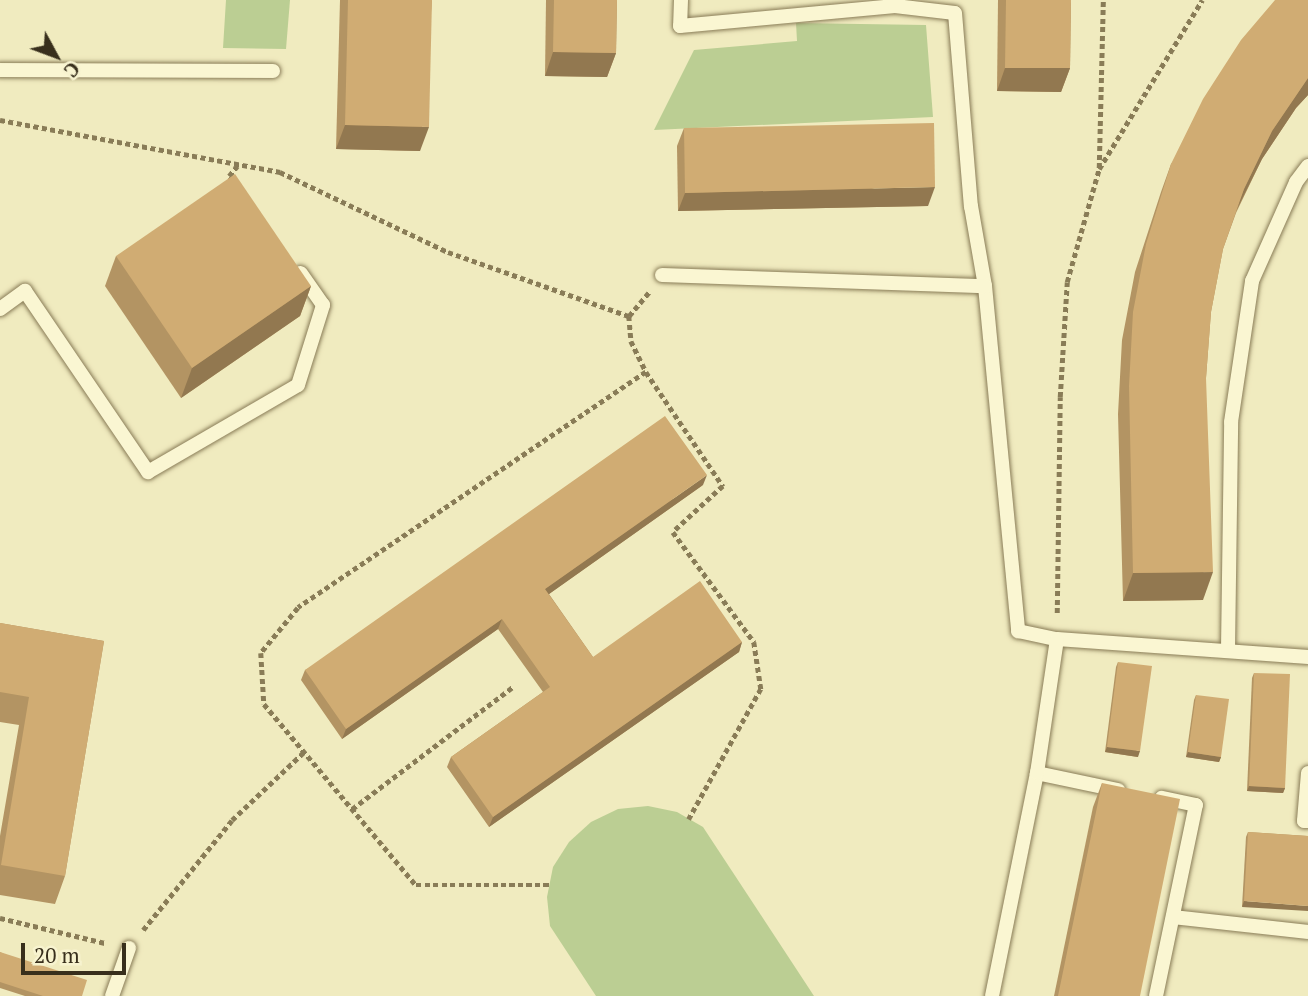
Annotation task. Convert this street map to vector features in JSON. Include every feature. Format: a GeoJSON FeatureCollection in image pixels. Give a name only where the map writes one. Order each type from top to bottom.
{"type":"FeatureCollection","features":[{"type":"Feature","properties":{"kind":"lane"},"geometry":{"type":"LineString","coordinates":[[681,0],[680,26],[895,6],[957,6],[971,205],[985,286],[1018,631],[1057,639],[1228,649],[1308,657]]}},
{"type":"Feature","properties":{"kind":"lane"},"geometry":{"type":"LineString","coordinates":[[0,69],[273,71]]}},
{"type":"Feature","properties":{"kind":"lane"},"geometry":{"type":"LineString","coordinates":[[1228,649],[1231,422],[1252,281],[1296,182],[1308,166]]}},
{"type":"Feature","properties":{"kind":"lane"},"geometry":{"type":"LineString","coordinates":[[0,309],[25,291],[148,472],[298,385],[323,305],[294,263]]}},
{"type":"Feature","properties":{"kind":"lane"},"geometry":{"type":"LineString","coordinates":[[662,275],[985,286]]}},
{"type":"Feature","properties":{"kind":"lane"},"geometry":{"type":"LineString","coordinates":[[992,996],[1037,773],[1057,639]]}},
{"type":"Feature","properties":{"kind":"lane"},"geometry":{"type":"LineString","coordinates":[[1037,773],[1196,805],[1156,996]]}},
{"type":"Feature","properties":{"kind":"lane"},"geometry":{"type":"LineString","coordinates":[[1308,773],[1304,821],[1308,821]]}},
{"type":"Feature","properties":{"kind":"lane"},"geometry":{"type":"LineString","coordinates":[[1172,917],[1308,932]]}},
{"type":"Feature","properties":{"kind":"lane"},"geometry":{"type":"LineString","coordinates":[[112,996],[129,948]]}},
{"type":"Feature","properties":{"kind":"path"},"geometry":{"type":"LineString","coordinates":[[1057,639],[1060,397],[1067,282],[1099,169],[1103,0]]}},
{"type":"Feature","properties":{"kind":"path"},"geometry":{"type":"LineString","coordinates":[[1099,169],[1202,0]]}},
{"type":"Feature","properties":{"kind":"path"},"geometry":{"type":"LineString","coordinates":[[0,120],[280,172],[448,252],[629,316],[631,341],[646,372],[723,486],[673,532],[754,642],[761,689],[689,819]]}},
{"type":"Feature","properties":{"kind":"path"},"geometry":{"type":"LineString","coordinates":[[237,166],[229,176],[237,185]]}},
{"type":"Feature","properties":{"kind":"path"},"geometry":{"type":"LineString","coordinates":[[549,885],[416,885],[264,704],[261,653],[298,608],[646,372]]}},
{"type":"Feature","properties":{"kind":"path"},"geometry":{"type":"LineString","coordinates":[[352,808],[513,687]]}},
{"type":"Feature","properties":{"kind":"path"},"geometry":{"type":"LineString","coordinates":[[0,918],[129,948],[232,820],[304,751]]}},
{"type":"Feature","properties":{"kind":"green space"},"geometry":{"type":"Polygon","coordinates":[[[226,0],[290,0],[286,49],[223,48],[226,0]]]}},
{"type":"Feature","properties":{"kind":"green space"},"geometry":{"type":"Polygon","coordinates":[[[796,23],[926,25],[933,117],[654,130],[694,50],[797,41],[796,23]]]}},
{"type":"Feature","properties":{"kind":"green space"},"geometry":{"type":"Polygon","coordinates":[[[648,806],[677,812],[703,827],[814,996],[596,996],[550,926],[547,897],[553,867],[569,842],[591,822],[618,809],[648,806]]]}},
{"type":"Feature","properties":{"kind":"building"},"geometry":{"type":"Polygon","coordinates":[[[348,0],[432,0],[429,127],[345,125],[348,0]]]}},
{"type":"Feature","properties":{"kind":"building"},"geometry":{"type":"Polygon","coordinates":[[[554,0],[617,0],[616,53],[553,52],[554,0]]]}},
{"type":"Feature","properties":{"kind":"building"},"geometry":{"type":"Polygon","coordinates":[[[1006,0],[1071,0],[1070,68],[1005,68],[1006,0]]]}},
{"type":"Feature","properties":{"kind":"building"},"geometry":{"type":"Polygon","coordinates":[[[1275,0],[1308,0],[1308,78],[1272,131],[1244,189],[1223,249],[1211,312],[1206,378],[1213,572],[1133,573],[1129,386],[1133,312],[1146,244],[1171,164],[1203,99],[1241,40],[1275,0]]]}},
{"type":"Feature","properties":{"kind":"building"},"geometry":{"type":"Polygon","coordinates":[[[934,123],[935,187],[685,193],[684,128],[934,123]]]}},
{"type":"Feature","properties":{"kind":"building"},"geometry":{"type":"Polygon","coordinates":[[[235,174],[311,286],[192,368],[116,256],[235,174]]]}},
{"type":"Feature","properties":{"kind":"building"},"geometry":{"type":"Polygon","coordinates":[[[665,416],[707,475],[545,589],[593,657],[700,581],[742,642],[493,817],[451,757],[550,687],[502,619],[346,729],[305,670],[665,416]]]}},
{"type":"Feature","properties":{"kind":"building"},"geometry":{"type":"Polygon","coordinates":[[[0,623],[104,641],[65,876],[1,865],[29,697],[0,692],[0,623]]]}},
{"type":"Feature","properties":{"kind":"building"},"geometry":{"type":"Polygon","coordinates":[[[1118,662],[1152,666],[1140,751],[1107,747],[1118,662]]]}},
{"type":"Feature","properties":{"kind":"building"},"geometry":{"type":"Polygon","coordinates":[[[1254,673],[1290,674],[1285,788],[1249,786],[1254,673]]]}},
{"type":"Feature","properties":{"kind":"building"},"geometry":{"type":"Polygon","coordinates":[[[1196,695],[1229,699],[1221,757],[1188,752],[1196,695]]]}},
{"type":"Feature","properties":{"kind":"building"},"geometry":{"type":"Polygon","coordinates":[[[1102,783],[1180,799],[1140,996],[1058,996],[1102,783]]]}},
{"type":"Feature","properties":{"kind":"building"},"geometry":{"type":"Polygon","coordinates":[[[1248,832],[1308,836],[1308,906],[1244,901],[1248,832]]]}},
{"type":"Feature","properties":{"kind":"building"},"geometry":{"type":"Polygon","coordinates":[[[0,952],[87,980],[82,996],[43,996],[0,982],[0,952]]]}}]}
